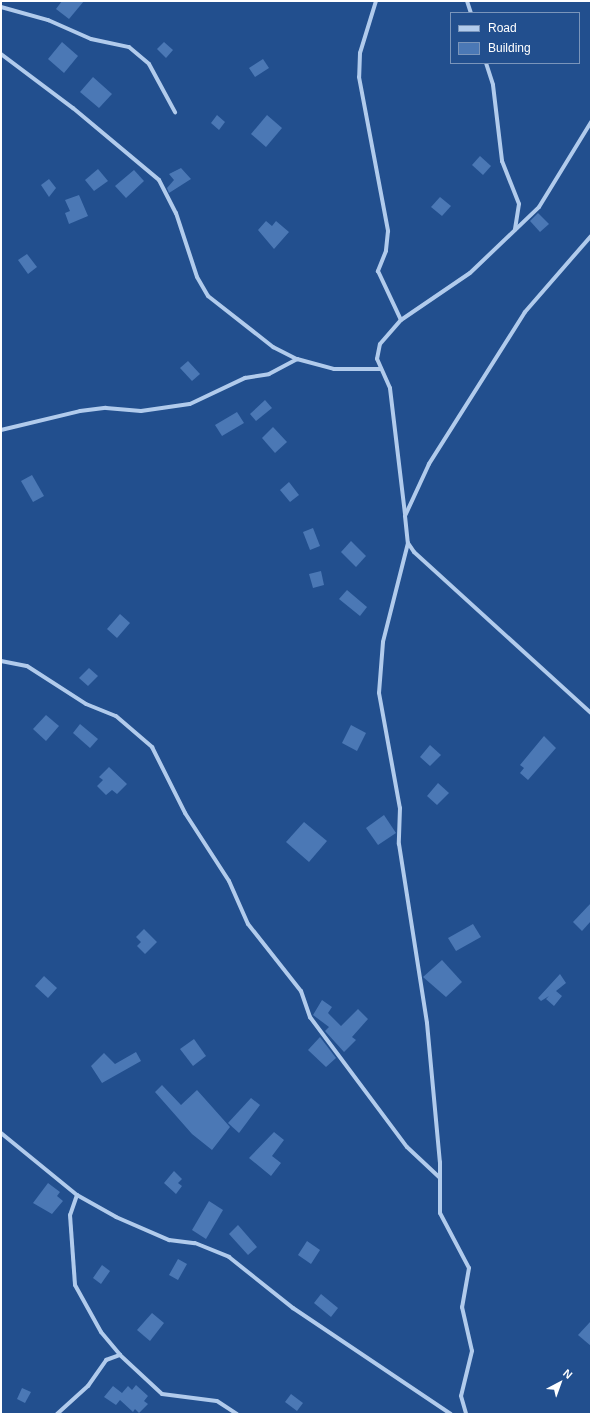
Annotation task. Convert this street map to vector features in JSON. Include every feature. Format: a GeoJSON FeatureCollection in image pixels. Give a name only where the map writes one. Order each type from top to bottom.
{"type":"FeatureCollection","features":[{"type":"Feature","properties":{"kind":"street"},"geometry":{"type":"LineString","coordinates":[[376,1],[360,53],[359,77],[388,231],[386,251],[378,271],[401,320]]}},
{"type":"Feature","properties":{"kind":"street"},"geometry":{"type":"LineString","coordinates":[[467,1],[471,12]]}},
{"type":"Feature","properties":{"kind":"street"},"geometry":{"type":"LineString","coordinates":[[1,7],[48,20],[91,39],[129,47],[149,64],[175,112]]}},
{"type":"Feature","properties":{"kind":"street"},"geometry":{"type":"LineString","coordinates":[[1,54],[79,113],[159,180],[176,213],[197,277],[208,296],[273,347],[297,359],[334,369],[382,369]]}},
{"type":"Feature","properties":{"kind":"street"},"geometry":{"type":"LineString","coordinates":[[486,64],[493,85],[502,161],[519,204],[515,230]]}},
{"type":"Feature","properties":{"kind":"street"},"geometry":{"type":"LineString","coordinates":[[466,1414],[461,1396],[472,1351],[462,1307],[469,1268],[440,1213],[440,1178],[427,1023],[399,844],[400,808],[379,693],[383,642],[408,543],[392,399],[377,359],[380,344],[401,320],[470,273],[515,230],[549,194],[591,122]]}},
{"type":"Feature","properties":{"kind":"street"},"geometry":{"type":"LineString","coordinates":[[405,516],[429,464],[525,312],[591,236]]}},
{"type":"Feature","properties":{"kind":"street"},"geometry":{"type":"LineString","coordinates":[[1,430],[80,411],[106,408],[141,411],[190,404],[245,378],[269,374],[297,359]]}},
{"type":"Feature","properties":{"kind":"street"},"geometry":{"type":"LineString","coordinates":[[408,543],[439,575],[591,713]]}},
{"type":"Feature","properties":{"kind":"street"},"geometry":{"type":"LineString","coordinates":[[1,660],[27,666],[86,704],[116,716],[148,743],[185,813],[230,882],[248,924],[301,992],[310,1017],[408,1147],[440,1178]]}},
{"type":"Feature","properties":{"kind":"street"},"geometry":{"type":"LineString","coordinates":[[1,1133],[77,1195],[134,1226],[169,1240],[209,1247],[229,1257],[293,1308],[451,1414]]}},
{"type":"Feature","properties":{"kind":"street"},"geometry":{"type":"LineString","coordinates":[[77,1195],[70,1215],[75,1285],[101,1332],[120,1355],[162,1394],[218,1401],[237,1414]]}},
{"type":"Feature","properties":{"kind":"street"},"geometry":{"type":"LineString","coordinates":[[57,1414],[88,1386],[106,1360],[120,1355]]}},
{"type":"Feature","properties":{"kind":"building"},"geometry":{"type":"Polygon","coordinates":[[[62,1],[84,1],[69,19],[56,9],[62,1]]]}},
{"type":"Feature","properties":{"kind":"building"},"geometry":{"type":"Polygon","coordinates":[[[62,42],[78,56],[64,73],[48,59],[62,42]]]}},
{"type":"Feature","properties":{"kind":"building"},"geometry":{"type":"Polygon","coordinates":[[[164,42],[173,50],[166,58],[157,49],[164,42]]]}},
{"type":"Feature","properties":{"kind":"building"},"geometry":{"type":"Polygon","coordinates":[[[263,59],[269,68],[255,77],[249,68],[263,59]]]}},
{"type":"Feature","properties":{"kind":"building"},"geometry":{"type":"Polygon","coordinates":[[[93,77],[112,94],[99,108],[80,92],[93,77]]]}},
{"type":"Feature","properties":{"kind":"building"},"geometry":{"type":"Polygon","coordinates":[[[217,115],[225,122],[219,130],[211,123],[217,115]]]}},
{"type":"Feature","properties":{"kind":"building"},"geometry":{"type":"Polygon","coordinates":[[[267,115],[282,128],[266,147],[251,134],[267,115]]]}},
{"type":"Feature","properties":{"kind":"building"},"geometry":{"type":"Polygon","coordinates":[[[480,156],[491,166],[483,175],[472,165],[480,156]]]}},
{"type":"Feature","properties":{"kind":"building"},"geometry":{"type":"Polygon","coordinates":[[[181,168],[191,179],[169,193],[167,188],[174,180],[169,174],[181,168]]]}},
{"type":"Feature","properties":{"kind":"building"},"geometry":{"type":"Polygon","coordinates":[[[98,169],[108,181],[94,191],[85,180],[98,169]]]}},
{"type":"Feature","properties":{"kind":"building"},"geometry":{"type":"Polygon","coordinates":[[[134,170],[144,181],[126,198],[115,186],[134,170]]]}},
{"type":"Feature","properties":{"kind":"building"},"geometry":{"type":"Polygon","coordinates":[[[49,179],[56,188],[49,197],[41,185],[49,179]]]}},
{"type":"Feature","properties":{"kind":"building"},"geometry":{"type":"Polygon","coordinates":[[[79,195],[88,216],[69,224],[65,213],[70,211],[65,200],[79,195]]]}},
{"type":"Feature","properties":{"kind":"building"},"geometry":{"type":"Polygon","coordinates":[[[440,197],[451,206],[442,216],[431,207],[440,197]]]}},
{"type":"Feature","properties":{"kind":"building"},"geometry":{"type":"Polygon","coordinates":[[[538,213],[549,224],[540,232],[530,221],[538,213]]]}},
{"type":"Feature","properties":{"kind":"building"},"geometry":{"type":"Polygon","coordinates":[[[266,221],[272,226],[276,221],[289,232],[274,249],[258,230],[266,221]]]}},
{"type":"Feature","properties":{"kind":"building"},"geometry":{"type":"Polygon","coordinates":[[[27,254],[37,267],[28,274],[18,260],[27,254]]]}},
{"type":"Feature","properties":{"kind":"building"},"geometry":{"type":"Polygon","coordinates":[[[188,361],[200,374],[192,381],[180,368],[188,361]]]}},
{"type":"Feature","properties":{"kind":"building"},"geometry":{"type":"Polygon","coordinates":[[[265,400],[272,408],[256,421],[250,414],[265,400]]]}},
{"type":"Feature","properties":{"kind":"building"},"geometry":{"type":"Polygon","coordinates":[[[237,412],[244,423],[222,436],[215,425],[237,412]]]}},
{"type":"Feature","properties":{"kind":"building"},"geometry":{"type":"Polygon","coordinates":[[[273,427],[287,442],[275,453],[262,438],[273,427]]]}},
{"type":"Feature","properties":{"kind":"building"},"geometry":{"type":"Polygon","coordinates":[[[32,475],[44,496],[33,502],[21,481],[32,475]]]}},
{"type":"Feature","properties":{"kind":"building"},"geometry":{"type":"Polygon","coordinates":[[[289,482],[299,495],[290,502],[280,490],[289,482]]]}},
{"type":"Feature","properties":{"kind":"building"},"geometry":{"type":"Polygon","coordinates":[[[313,528],[320,546],[310,550],[303,532],[313,528]]]}},
{"type":"Feature","properties":{"kind":"building"},"geometry":{"type":"Polygon","coordinates":[[[351,541],[366,556],[356,567],[341,552],[351,541]]]}},
{"type":"Feature","properties":{"kind":"building"},"geometry":{"type":"Polygon","coordinates":[[[321,571],[324,585],[313,588],[309,574],[321,571]]]}},
{"type":"Feature","properties":{"kind":"building"},"geometry":{"type":"Polygon","coordinates":[[[347,590],[367,607],[360,616],[339,599],[347,590]]]}},
{"type":"Feature","properties":{"kind":"building"},"geometry":{"type":"Polygon","coordinates":[[[120,614],[130,623],[117,638],[107,629],[120,614]]]}},
{"type":"Feature","properties":{"kind":"building"},"geometry":{"type":"Polygon","coordinates":[[[89,668],[98,676],[88,686],[79,678],[89,668]]]}},
{"type":"Feature","properties":{"kind":"building"},"geometry":{"type":"Polygon","coordinates":[[[46,715],[59,726],[46,741],[33,729],[46,715]]]}},
{"type":"Feature","properties":{"kind":"building"},"geometry":{"type":"Polygon","coordinates":[[[80,724],[98,739],[90,748],[73,733],[80,724]]]}},
{"type":"Feature","properties":{"kind":"building"},"geometry":{"type":"Polygon","coordinates":[[[351,725],[366,733],[357,751],[342,743],[351,725]]]}},
{"type":"Feature","properties":{"kind":"building"},"geometry":{"type":"Polygon","coordinates":[[[544,736],[556,748],[528,780],[520,773],[524,768],[520,765],[544,736]]]}},
{"type":"Feature","properties":{"kind":"building"},"geometry":{"type":"Polygon","coordinates":[[[430,745],[441,755],[430,766],[420,757],[430,745]]]}},
{"type":"Feature","properties":{"kind":"building"},"geometry":{"type":"Polygon","coordinates":[[[109,767],[127,784],[117,794],[112,790],[106,795],[97,786],[103,780],[99,777],[109,767]]]}},
{"type":"Feature","properties":{"kind":"building"},"geometry":{"type":"Polygon","coordinates":[[[438,783],[449,793],[437,805],[427,796],[438,783]]]}},
{"type":"Feature","properties":{"kind":"building"},"geometry":{"type":"Polygon","coordinates":[[[384,815],[396,833],[378,845],[366,828],[384,815]]]}},
{"type":"Feature","properties":{"kind":"building"},"geometry":{"type":"Polygon","coordinates":[[[304,822],[327,841],[309,862],[286,842],[304,822]]]}},
{"type":"Feature","properties":{"kind":"building"},"geometry":{"type":"Polygon","coordinates":[[[591,903],[591,921],[582,931],[573,922],[591,903]]]}},
{"type":"Feature","properties":{"kind":"building"},"geometry":{"type":"Polygon","coordinates":[[[473,924],[481,937],[456,951],[448,938],[473,924]]]}},
{"type":"Feature","properties":{"kind":"building"},"geometry":{"type":"Polygon","coordinates":[[[144,929],[157,942],[145,954],[137,946],[141,942],[136,937],[144,929]]]}},
{"type":"Feature","properties":{"kind":"building"},"geometry":{"type":"Polygon","coordinates":[[[442,960],[462,982],[446,997],[423,977],[442,960]]]}},
{"type":"Feature","properties":{"kind":"building"},"geometry":{"type":"Polygon","coordinates":[[[560,974],[566,983],[556,991],[562,996],[554,1006],[546,999],[549,996],[541,1001],[538,998],[560,974]]]}},
{"type":"Feature","properties":{"kind":"building"},"geometry":{"type":"Polygon","coordinates":[[[44,976],[57,988],[48,998],[35,986],[44,976]]]}},
{"type":"Feature","properties":{"kind":"building"},"geometry":{"type":"Polygon","coordinates":[[[322,1000],[332,1007],[328,1013],[341,1026],[358,1009],[368,1019],[352,1037],[356,1040],[344,1052],[325,1031],[329,1027],[313,1015],[322,1000]]]}},
{"type":"Feature","properties":{"kind":"building"},"geometry":{"type":"Polygon","coordinates":[[[320,1037],[336,1058],[326,1067],[308,1050],[320,1037]]]}},
{"type":"Feature","properties":{"kind":"building"},"geometry":{"type":"Polygon","coordinates":[[[194,1039],[206,1056],[193,1066],[180,1049],[194,1039]]]}},
{"type":"Feature","properties":{"kind":"building"},"geometry":{"type":"Polygon","coordinates":[[[136,1052],[141,1061],[102,1083],[91,1066],[104,1053],[115,1064],[136,1052]]]}},
{"type":"Feature","properties":{"kind":"building"},"geometry":{"type":"Polygon","coordinates":[[[162,1085],[181,1105],[197,1090],[230,1127],[212,1150],[192,1134],[155,1092],[162,1085]]]}},
{"type":"Feature","properties":{"kind":"building"},"geometry":{"type":"Polygon","coordinates":[[[251,1098],[260,1105],[239,1133],[228,1123],[251,1098]]]}},
{"type":"Feature","properties":{"kind":"building"},"geometry":{"type":"Polygon","coordinates":[[[274,1132],[284,1140],[272,1156],[281,1163],[271,1176],[249,1158],[274,1132]]]}},
{"type":"Feature","properties":{"kind":"building"},"geometry":{"type":"Polygon","coordinates":[[[174,1171],[182,1179],[178,1183],[182,1186],[176,1194],[164,1183],[174,1171]]]}},
{"type":"Feature","properties":{"kind":"building"},"geometry":{"type":"Polygon","coordinates":[[[48,1183],[60,1192],[57,1196],[63,1201],[52,1214],[33,1203],[48,1183]]]}},
{"type":"Feature","properties":{"kind":"building"},"geometry":{"type":"Polygon","coordinates":[[[209,1201],[223,1210],[206,1239],[192,1230],[209,1201]]]}},
{"type":"Feature","properties":{"kind":"building"},"geometry":{"type":"Polygon","coordinates":[[[238,1225],[257,1247],[248,1255],[229,1234],[238,1225]]]}},
{"type":"Feature","properties":{"kind":"building"},"geometry":{"type":"Polygon","coordinates":[[[307,1241],[320,1250],[311,1264],[298,1255],[307,1241]]]}},
{"type":"Feature","properties":{"kind":"building"},"geometry":{"type":"Polygon","coordinates":[[[178,1259],[187,1264],[178,1280],[169,1275],[178,1259]]]}},
{"type":"Feature","properties":{"kind":"building"},"geometry":{"type":"Polygon","coordinates":[[[102,1265],[110,1271],[101,1284],[93,1278],[102,1265]]]}},
{"type":"Feature","properties":{"kind":"building"},"geometry":{"type":"Polygon","coordinates":[[[321,1294],[338,1308],[331,1317],[314,1303],[321,1294]]]}},
{"type":"Feature","properties":{"kind":"building"},"geometry":{"type":"Polygon","coordinates":[[[152,1313],[164,1323],[150,1341],[137,1330],[152,1313]]]}},
{"type":"Feature","properties":{"kind":"building"},"geometry":{"type":"Polygon","coordinates":[[[591,1321],[591,1346],[578,1335],[591,1321]]]}},
{"type":"Feature","properties":{"kind":"building"},"geometry":{"type":"Polygon","coordinates":[[[136,1385],[148,1396],[144,1401],[148,1404],[139,1413],[135,1409],[133,1412],[120,1400],[116,1405],[104,1397],[113,1386],[122,1393],[128,1386],[132,1390],[136,1385]]]}},
{"type":"Feature","properties":{"kind":"building"},"geometry":{"type":"Polygon","coordinates":[[[22,1388],[31,1392],[25,1403],[17,1399],[22,1388]]]}},
{"type":"Feature","properties":{"kind":"building"},"geometry":{"type":"Polygon","coordinates":[[[291,1394],[303,1403],[297,1411],[285,1402],[291,1394]]]}}]}
